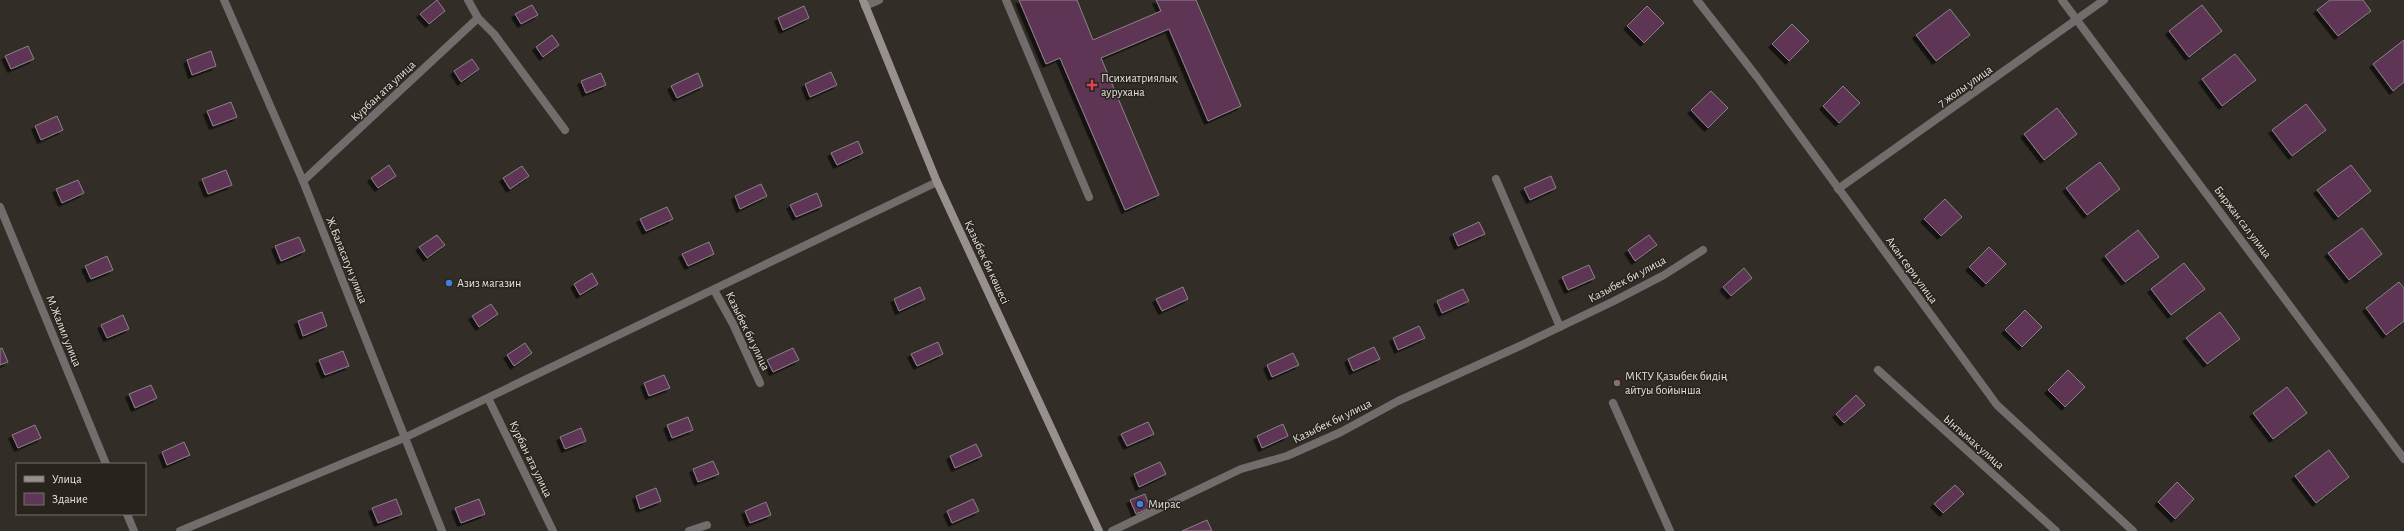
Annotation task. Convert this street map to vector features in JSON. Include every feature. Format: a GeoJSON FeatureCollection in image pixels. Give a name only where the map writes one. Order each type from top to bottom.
{"type":"FeatureCollection","features":[{"type":"Feature","properties":{"kind":"main road","name":"Қазыбек би көшесі"},"geometry":{"type":"LineString","coordinates":[[864,3],[937,182],[1099,531]]}},
{"type":"Feature","properties":{"kind":"street","name":"Ж.Баласагун улица"},"geometry":{"type":"LineString","coordinates":[[224,0],[303,181],[442,531]]}},
{"type":"Feature","properties":{"kind":"street"},"geometry":{"type":"LineString","coordinates":[[468,0],[478,18],[494,34],[565,130]]}},
{"type":"Feature","properties":{"kind":"street"},"geometry":{"type":"LineString","coordinates":[[864,3],[880,0]]}},
{"type":"Feature","properties":{"kind":"street"},"geometry":{"type":"LineString","coordinates":[[1006,0],[1089,197]]}},
{"type":"Feature","properties":{"kind":"street","name":"Акан сери улица"},"geometry":{"type":"LineString","coordinates":[[1697,0],[1757,77],[1997,405],[2134,531]]}},
{"type":"Feature","properties":{"kind":"street","name":"Биржан сал улица"},"geometry":{"type":"LineString","coordinates":[[2062,0],[2404,459]]}},
{"type":"Feature","properties":{"kind":"street","name":"7 жолы улица"},"geometry":{"type":"LineString","coordinates":[[1838,189],[2078,20],[2104,0]]}},
{"type":"Feature","properties":{"kind":"street","name":"Курбан ата улица"},"geometry":{"type":"LineString","coordinates":[[303,181],[478,18]]}},
{"type":"Feature","properties":{"kind":"street"},"geometry":{"type":"LineString","coordinates":[[1496,179],[1560,327]]}},
{"type":"Feature","properties":{"kind":"street"},"geometry":{"type":"LineString","coordinates":[[180,531],[404,438],[937,182]]}},
{"type":"Feature","properties":{"kind":"street","name":"М.Жалил улица"},"geometry":{"type":"LineString","coordinates":[[0,207],[106,463]]}},
{"type":"Feature","properties":{"kind":"street","name":"Казыбек би улица"},"geometry":{"type":"LineString","coordinates":[[1112,531],[1241,470],[1287,456],[1341,432],[1398,400],[1560,327],[1664,275],[1703,250]]}},
{"type":"Feature","properties":{"kind":"street","name":"Казыбек би улица"},"geometry":{"type":"LineString","coordinates":[[714,290],[733,324],[760,383]]}},
{"type":"Feature","properties":{"kind":"street","name":"Ынтымак улица"},"geometry":{"type":"LineString","coordinates":[[1878,370],[2056,531]]}},
{"type":"Feature","properties":{"kind":"street","name":"Курбан ата улица"},"geometry":{"type":"LineString","coordinates":[[488,398],[553,531]]}},
{"type":"Feature","properties":{"kind":"street"},"geometry":{"type":"LineString","coordinates":[[1613,403],[1670,531]]}},
{"type":"Feature","properties":{"kind":"street"},"geometry":{"type":"LineString","coordinates":[[127,515],[134,531]]}},
{"type":"Feature","properties":{"kind":"street"},"geometry":{"type":"LineString","coordinates":[[689,531],[707,525]]}},
{"type":"Feature","properties":{"kind":"building"},"geometry":{"type":"Polygon","coordinates":[[[437,0],[445,11],[429,24],[420,14],[437,0]]]}},
{"type":"Feature","properties":{"kind":"building","name":"Психиатриялық аурухана"},"geometry":{"type":"Polygon","coordinates":[[[1019,0],[1077,0],[1093,40],[1161,11],[1156,0],[1196,0],[1241,106],[1208,121],[1169,29],[1101,58],[1159,195],[1125,210],[1060,58],[1046,64],[1019,0]]]}},
{"type":"Feature","properties":{"kind":"building"},"geometry":{"type":"Polygon","coordinates":[[[2330,0],[2363,0],[2371,11],[2338,36],[2317,10],[2330,0]]]}},
{"type":"Feature","properties":{"kind":"building"},"geometry":{"type":"Polygon","coordinates":[[[532,5],[538,15],[521,24],[515,14],[532,5]]]}},
{"type":"Feature","properties":{"kind":"building"},"geometry":{"type":"Polygon","coordinates":[[[2202,5],[2222,31],[2189,57],[2169,31],[2202,5]]]}},
{"type":"Feature","properties":{"kind":"building"},"geometry":{"type":"Polygon","coordinates":[[[804,6],[809,18],[783,30],[778,18],[804,6]]]}},
{"type":"Feature","properties":{"kind":"building"},"geometry":{"type":"Polygon","coordinates":[[[1647,6],[1664,23],[1644,43],[1627,26],[1647,6]]]}},
{"type":"Feature","properties":{"kind":"building"},"geometry":{"type":"Polygon","coordinates":[[[1950,9],[1970,35],[1936,61],[1916,35],[1950,9]]]}},
{"type":"Feature","properties":{"kind":"building"},"geometry":{"type":"Polygon","coordinates":[[[1792,24],[1809,41],[1789,61],[1772,44],[1792,24]]]}},
{"type":"Feature","properties":{"kind":"building"},"geometry":{"type":"Polygon","coordinates":[[[552,35],[559,45],[543,57],[536,47],[552,35]]]}},
{"type":"Feature","properties":{"kind":"building"},"geometry":{"type":"Polygon","coordinates":[[[2404,40],[2404,82],[2393,91],[2373,64],[2404,40]]]}},
{"type":"Feature","properties":{"kind":"building"},"geometry":{"type":"Polygon","coordinates":[[[28,46],[34,59],[11,69],[5,56],[28,46]]]}},
{"type":"Feature","properties":{"kind":"building"},"geometry":{"type":"Polygon","coordinates":[[[211,51],[216,66],[192,75],[187,60],[211,51]]]}},
{"type":"Feature","properties":{"kind":"building"},"geometry":{"type":"Polygon","coordinates":[[[2235,54],[2256,80],[2222,106],[2202,79],[2235,54]]]}},
{"type":"Feature","properties":{"kind":"building"},"geometry":{"type":"Polygon","coordinates":[[[472,59],[479,69],[461,82],[454,71],[472,59]]]}},
{"type":"Feature","properties":{"kind":"building"},"geometry":{"type":"Polygon","coordinates":[[[831,72],[837,85],[810,97],[805,84],[831,72]]]}},
{"type":"Feature","properties":{"kind":"building"},"geometry":{"type":"Polygon","coordinates":[[[601,73],[606,85],[586,93],[581,81],[601,73]]]}},
{"type":"Feature","properties":{"kind":"building"},"geometry":{"type":"Polygon","coordinates":[[[698,73],[703,86],[677,98],[671,86],[698,73]]]}},
{"type":"Feature","properties":{"kind":"building"},"geometry":{"type":"Polygon","coordinates":[[[1843,86],[1860,103],[1839,123],[1823,106],[1843,86]]]}},
{"type":"Feature","properties":{"kind":"building"},"geometry":{"type":"Polygon","coordinates":[[[1711,91],[1728,108],[1708,128],[1691,110],[1711,91]]]}},
{"type":"Feature","properties":{"kind":"building"},"geometry":{"type":"Polygon","coordinates":[[[231,102],[237,117],[213,126],[207,111],[231,102]]]}},
{"type":"Feature","properties":{"kind":"building"},"geometry":{"type":"Polygon","coordinates":[[[2306,104],[2326,130],[2292,156],[2272,130],[2306,104]]]}},
{"type":"Feature","properties":{"kind":"building"},"geometry":{"type":"Polygon","coordinates":[[[2057,108],[2077,134],[2044,160],[2024,134],[2057,108]]]}},
{"type":"Feature","properties":{"kind":"building"},"geometry":{"type":"Polygon","coordinates":[[[57,116],[63,130],[41,140],[35,126],[57,116]]]}},
{"type":"Feature","properties":{"kind":"building"},"geometry":{"type":"Polygon","coordinates":[[[858,141],[863,153],[837,165],[831,153],[858,141]]]}},
{"type":"Feature","properties":{"kind":"building"},"geometry":{"type":"Polygon","coordinates":[[[2100,162],[2120,189],[2087,215],[2066,188],[2100,162]]]}},
{"type":"Feature","properties":{"kind":"building"},"geometry":{"type":"Polygon","coordinates":[[[389,165],[396,176],[378,188],[371,178],[389,165]]]}},
{"type":"Feature","properties":{"kind":"building"},"geometry":{"type":"Polygon","coordinates":[[[2351,165],[2371,191],[2338,217],[2317,190],[2351,165]]]}},
{"type":"Feature","properties":{"kind":"building"},"geometry":{"type":"Polygon","coordinates":[[[522,166],[529,176],[510,189],[503,178],[522,166]]]}},
{"type":"Feature","properties":{"kind":"building"},"geometry":{"type":"Polygon","coordinates":[[[226,170],[232,185],[208,194],[202,179],[226,170]]]}},
{"type":"Feature","properties":{"kind":"building"},"geometry":{"type":"Polygon","coordinates":[[[1551,176],[1556,188],[1530,200],[1524,188],[1551,176]]]}},
{"type":"Feature","properties":{"kind":"building"},"geometry":{"type":"Polygon","coordinates":[[[78,180],[84,193],[62,203],[56,189],[78,180]]]}},
{"type":"Feature","properties":{"kind":"building"},"geometry":{"type":"Polygon","coordinates":[[[761,184],[767,196],[740,209],[735,196],[761,184]]]}},
{"type":"Feature","properties":{"kind":"building"},"geometry":{"type":"Polygon","coordinates":[[[817,193],[822,206],[796,217],[790,205],[817,193]]]}},
{"type":"Feature","properties":{"kind":"building"},"geometry":{"type":"Polygon","coordinates":[[[1945,199],[1962,217],[1941,236],[1924,219],[1945,199]]]}},
{"type":"Feature","properties":{"kind":"building"},"geometry":{"type":"Polygon","coordinates":[[[667,207],[673,219],[646,231],[640,219],[667,207]]]}},
{"type":"Feature","properties":{"kind":"building"},"geometry":{"type":"Polygon","coordinates":[[[1479,222],[1485,234],[1458,246],[1453,234],[1479,222]]]}},
{"type":"Feature","properties":{"kind":"building"},"geometry":{"type":"Polygon","coordinates":[[[2362,228],[2382,254],[2349,280],[2328,253],[2362,228]]]}},
{"type":"Feature","properties":{"kind":"building"},"geometry":{"type":"Polygon","coordinates":[[[2138,230],[2159,257],[2125,282],[2105,256],[2138,230]]]}},
{"type":"Feature","properties":{"kind":"building"},"geometry":{"type":"Polygon","coordinates":[[[437,235],[445,245],[427,258],[419,247],[437,235]]]}},
{"type":"Feature","properties":{"kind":"building"},"geometry":{"type":"Polygon","coordinates":[[[1649,235],[1657,245],[1635,261],[1628,250],[1649,235]]]}},
{"type":"Feature","properties":{"kind":"building"},"geometry":{"type":"Polygon","coordinates":[[[299,237],[305,251],[281,261],[275,246],[299,237]]]}},
{"type":"Feature","properties":{"kind":"building"},"geometry":{"type":"Polygon","coordinates":[[[709,242],[714,254],[688,266],[682,254],[709,242]]]}},
{"type":"Feature","properties":{"kind":"building"},"geometry":{"type":"Polygon","coordinates":[[[1989,247],[2006,264],[1986,284],[1969,267],[1989,247]]]}},
{"type":"Feature","properties":{"kind":"building"},"geometry":{"type":"Polygon","coordinates":[[[107,256],[113,270],[91,279],[85,266],[107,256]]]}},
{"type":"Feature","properties":{"kind":"building"},"geometry":{"type":"Polygon","coordinates":[[[2184,263],[2205,289],[2171,315],[2151,289],[2184,263]]]}},
{"type":"Feature","properties":{"kind":"building"},"geometry":{"type":"Polygon","coordinates":[[[1589,265],[1595,278],[1568,290],[1562,277],[1589,265]]]}},
{"type":"Feature","properties":{"kind":"building"},"geometry":{"type":"Polygon","coordinates":[[[1744,268],[1752,278],[1731,296],[1723,287],[1744,268]]]}},
{"type":"Feature","properties":{"kind":"building"},"geometry":{"type":"Polygon","coordinates":[[[592,273],[598,284],[580,295],[574,284],[592,273]]]}},
{"type":"Feature","properties":{"kind":"building"},"geometry":{"type":"Polygon","coordinates":[[[2399,282],[2404,288],[2404,321],[2386,335],[2366,308],[2399,282]]]}},
{"type":"Feature","properties":{"kind":"building"},"geometry":{"type":"Polygon","coordinates":[[[920,287],[925,299],[899,311],[894,299],[920,287]]]}},
{"type":"Feature","properties":{"kind":"building"},"geometry":{"type":"Polygon","coordinates":[[[1183,287],[1188,299],[1162,311],[1156,299],[1183,287]]]}},
{"type":"Feature","properties":{"kind":"building"},"geometry":{"type":"Polygon","coordinates":[[[1463,289],[1469,301],[1442,313],[1437,301],[1463,289]]]}},
{"type":"Feature","properties":{"kind":"building"},"geometry":{"type":"Polygon","coordinates":[[[491,304],[498,314],[479,327],[472,316],[491,304]]]}},
{"type":"Feature","properties":{"kind":"building"},"geometry":{"type":"Polygon","coordinates":[[[2025,310],[2042,327],[2022,347],[2005,330],[2025,310]]]}},
{"type":"Feature","properties":{"kind":"building"},"geometry":{"type":"Polygon","coordinates":[[[322,312],[327,326],[303,336],[298,321],[322,312]]]}},
{"type":"Feature","properties":{"kind":"building"},"geometry":{"type":"Polygon","coordinates":[[[2220,312],[2240,339],[2207,364],[2186,338],[2220,312]]]}},
{"type":"Feature","properties":{"kind":"building"},"geometry":{"type":"Polygon","coordinates":[[[123,315],[129,329],[107,338],[101,325],[123,315]]]}},
{"type":"Feature","properties":{"kind":"building"},"geometry":{"type":"Polygon","coordinates":[[[1419,326],[1425,338],[1398,350],[1393,338],[1419,326]]]}},
{"type":"Feature","properties":{"kind":"building"},"geometry":{"type":"Polygon","coordinates":[[[938,342],[943,354],[917,366],[911,354],[938,342]]]}},
{"type":"Feature","properties":{"kind":"building"},"geometry":{"type":"Polygon","coordinates":[[[525,343],[532,353],[514,366],[507,355],[525,343]]]}},
{"type":"Feature","properties":{"kind":"building"},"geometry":{"type":"Polygon","coordinates":[[[1374,347],[1380,359],[1353,371],[1348,359],[1374,347]]]}},
{"type":"Feature","properties":{"kind":"building"},"geometry":{"type":"Polygon","coordinates":[[[2,348],[8,362],[0,365],[0,349],[2,348]]]}},
{"type":"Feature","properties":{"kind":"building"},"geometry":{"type":"Polygon","coordinates":[[[793,348],[799,360],[773,372],[767,360],[793,348]]]}},
{"type":"Feature","properties":{"kind":"building"},"geometry":{"type":"Polygon","coordinates":[[[343,351],[349,366],[325,375],[319,360],[343,351]]]}},
{"type":"Feature","properties":{"kind":"building"},"geometry":{"type":"Polygon","coordinates":[[[1293,353],[1299,365],[1272,377],[1267,365],[1293,353]]]}},
{"type":"Feature","properties":{"kind":"building"},"geometry":{"type":"Polygon","coordinates":[[[2068,370],[2085,387],[2065,407],[2048,390],[2068,370]]]}},
{"type":"Feature","properties":{"kind":"building"},"geometry":{"type":"Polygon","coordinates":[[[664,375],[670,388],[649,396],[644,383],[664,375]]]}},
{"type":"Feature","properties":{"kind":"building"},"geometry":{"type":"Polygon","coordinates":[[[151,385],[157,398],[135,408],[129,394],[151,385]]]}},
{"type":"Feature","properties":{"kind":"building"},"geometry":{"type":"Polygon","coordinates":[[[2287,387],[2307,413],[2273,439],[2253,413],[2287,387]]]}},
{"type":"Feature","properties":{"kind":"building"},"geometry":{"type":"Polygon","coordinates":[[[1856,395],[1865,405],[1844,423],[1836,414],[1856,395]]]}},
{"type":"Feature","properties":{"kind":"building"},"geometry":{"type":"Polygon","coordinates":[[[688,417],[693,430],[672,438],[667,425],[688,417]]]}},
{"type":"Feature","properties":{"kind":"building"},"geometry":{"type":"Polygon","coordinates":[[[1148,422],[1154,434],[1127,446],[1121,434],[1148,422]]]}},
{"type":"Feature","properties":{"kind":"building"},"geometry":{"type":"Polygon","coordinates":[[[1283,424],[1288,436],[1262,448],[1257,436],[1283,424]]]}},
{"type":"Feature","properties":{"kind":"building"},"geometry":{"type":"Polygon","coordinates":[[[35,425],[41,438],[18,448],[12,435],[35,425]]]}},
{"type":"Feature","properties":{"kind":"building"},"geometry":{"type":"Polygon","coordinates":[[[581,428],[586,441],[565,449],[560,437],[581,428]]]}},
{"type":"Feature","properties":{"kind":"building"},"geometry":{"type":"Polygon","coordinates":[[[184,442],[190,455],[167,465],[162,452],[184,442]]]}},
{"type":"Feature","properties":{"kind":"building"},"geometry":{"type":"Polygon","coordinates":[[[976,444],[982,456],[955,468],[950,456],[976,444]]]}},
{"type":"Feature","properties":{"kind":"building"},"geometry":{"type":"Polygon","coordinates":[[[2329,450],[2349,477],[2316,503],[2295,476],[2329,450]]]}},
{"type":"Feature","properties":{"kind":"building"},"geometry":{"type":"Polygon","coordinates":[[[713,461],[719,474],[698,482],[693,469],[713,461]]]}},
{"type":"Feature","properties":{"kind":"building"},"geometry":{"type":"Polygon","coordinates":[[[1160,462],[1166,474],[1139,487],[1134,474],[1160,462]]]}},
{"type":"Feature","properties":{"kind":"building"},"geometry":{"type":"Polygon","coordinates":[[[2177,482],[2194,499],[2175,519],[2158,502],[2177,482]]]}},
{"type":"Feature","properties":{"kind":"building"},"geometry":{"type":"Polygon","coordinates":[[[1955,485],[1964,494],[1943,513],[1934,504],[1955,485]]]}},
{"type":"Feature","properties":{"kind":"building"},"geometry":{"type":"Polygon","coordinates":[[[656,488],[661,501],[640,509],[636,496],[656,488]]]}},
{"type":"Feature","properties":{"kind":"building","name":"Мирас"},"geometry":{"type":"Polygon","coordinates":[[[1145,494],[1150,508],[1136,514],[1130,500],[1145,494]]]}},
{"type":"Feature","properties":{"kind":"building"},"geometry":{"type":"Polygon","coordinates":[[[396,499],[402,514],[378,523],[372,508],[396,499]]]}},
{"type":"Feature","properties":{"kind":"building"},"geometry":{"type":"Polygon","coordinates":[[[479,499],[485,514],[461,523],[455,508],[479,499]]]}},
{"type":"Feature","properties":{"kind":"building"},"geometry":{"type":"Polygon","coordinates":[[[973,499],[979,511],[952,523],[947,511],[973,499]]]}},
{"type":"Feature","properties":{"kind":"building"},"geometry":{"type":"Polygon","coordinates":[[[766,502],[771,515],[750,523],[745,511],[766,502]]]}},
{"type":"Feature","properties":{"kind":"building"},"geometry":{"type":"Polygon","coordinates":[[[1207,520],[1212,531],[1182,531],[1207,520]]]}},
{"type":"Feature","properties":{"kind":"place","name":"Психиатриялық аурухана"},"geometry":{"type":"Point","coordinates":[1092,85]}},
{"type":"Feature","properties":{"kind":"place","name":"Азиз магазин"},"geometry":{"type":"Point","coordinates":[449,283]}},
{"type":"Feature","properties":{"kind":"place","name":"МКТУ Қазыбек бидің айтуы бойынша"},"geometry":{"type":"Point","coordinates":[1617,383]}},
{"type":"Feature","properties":{"kind":"place","name":"Мирас"},"geometry":{"type":"Point","coordinates":[1140,504]}}]}
